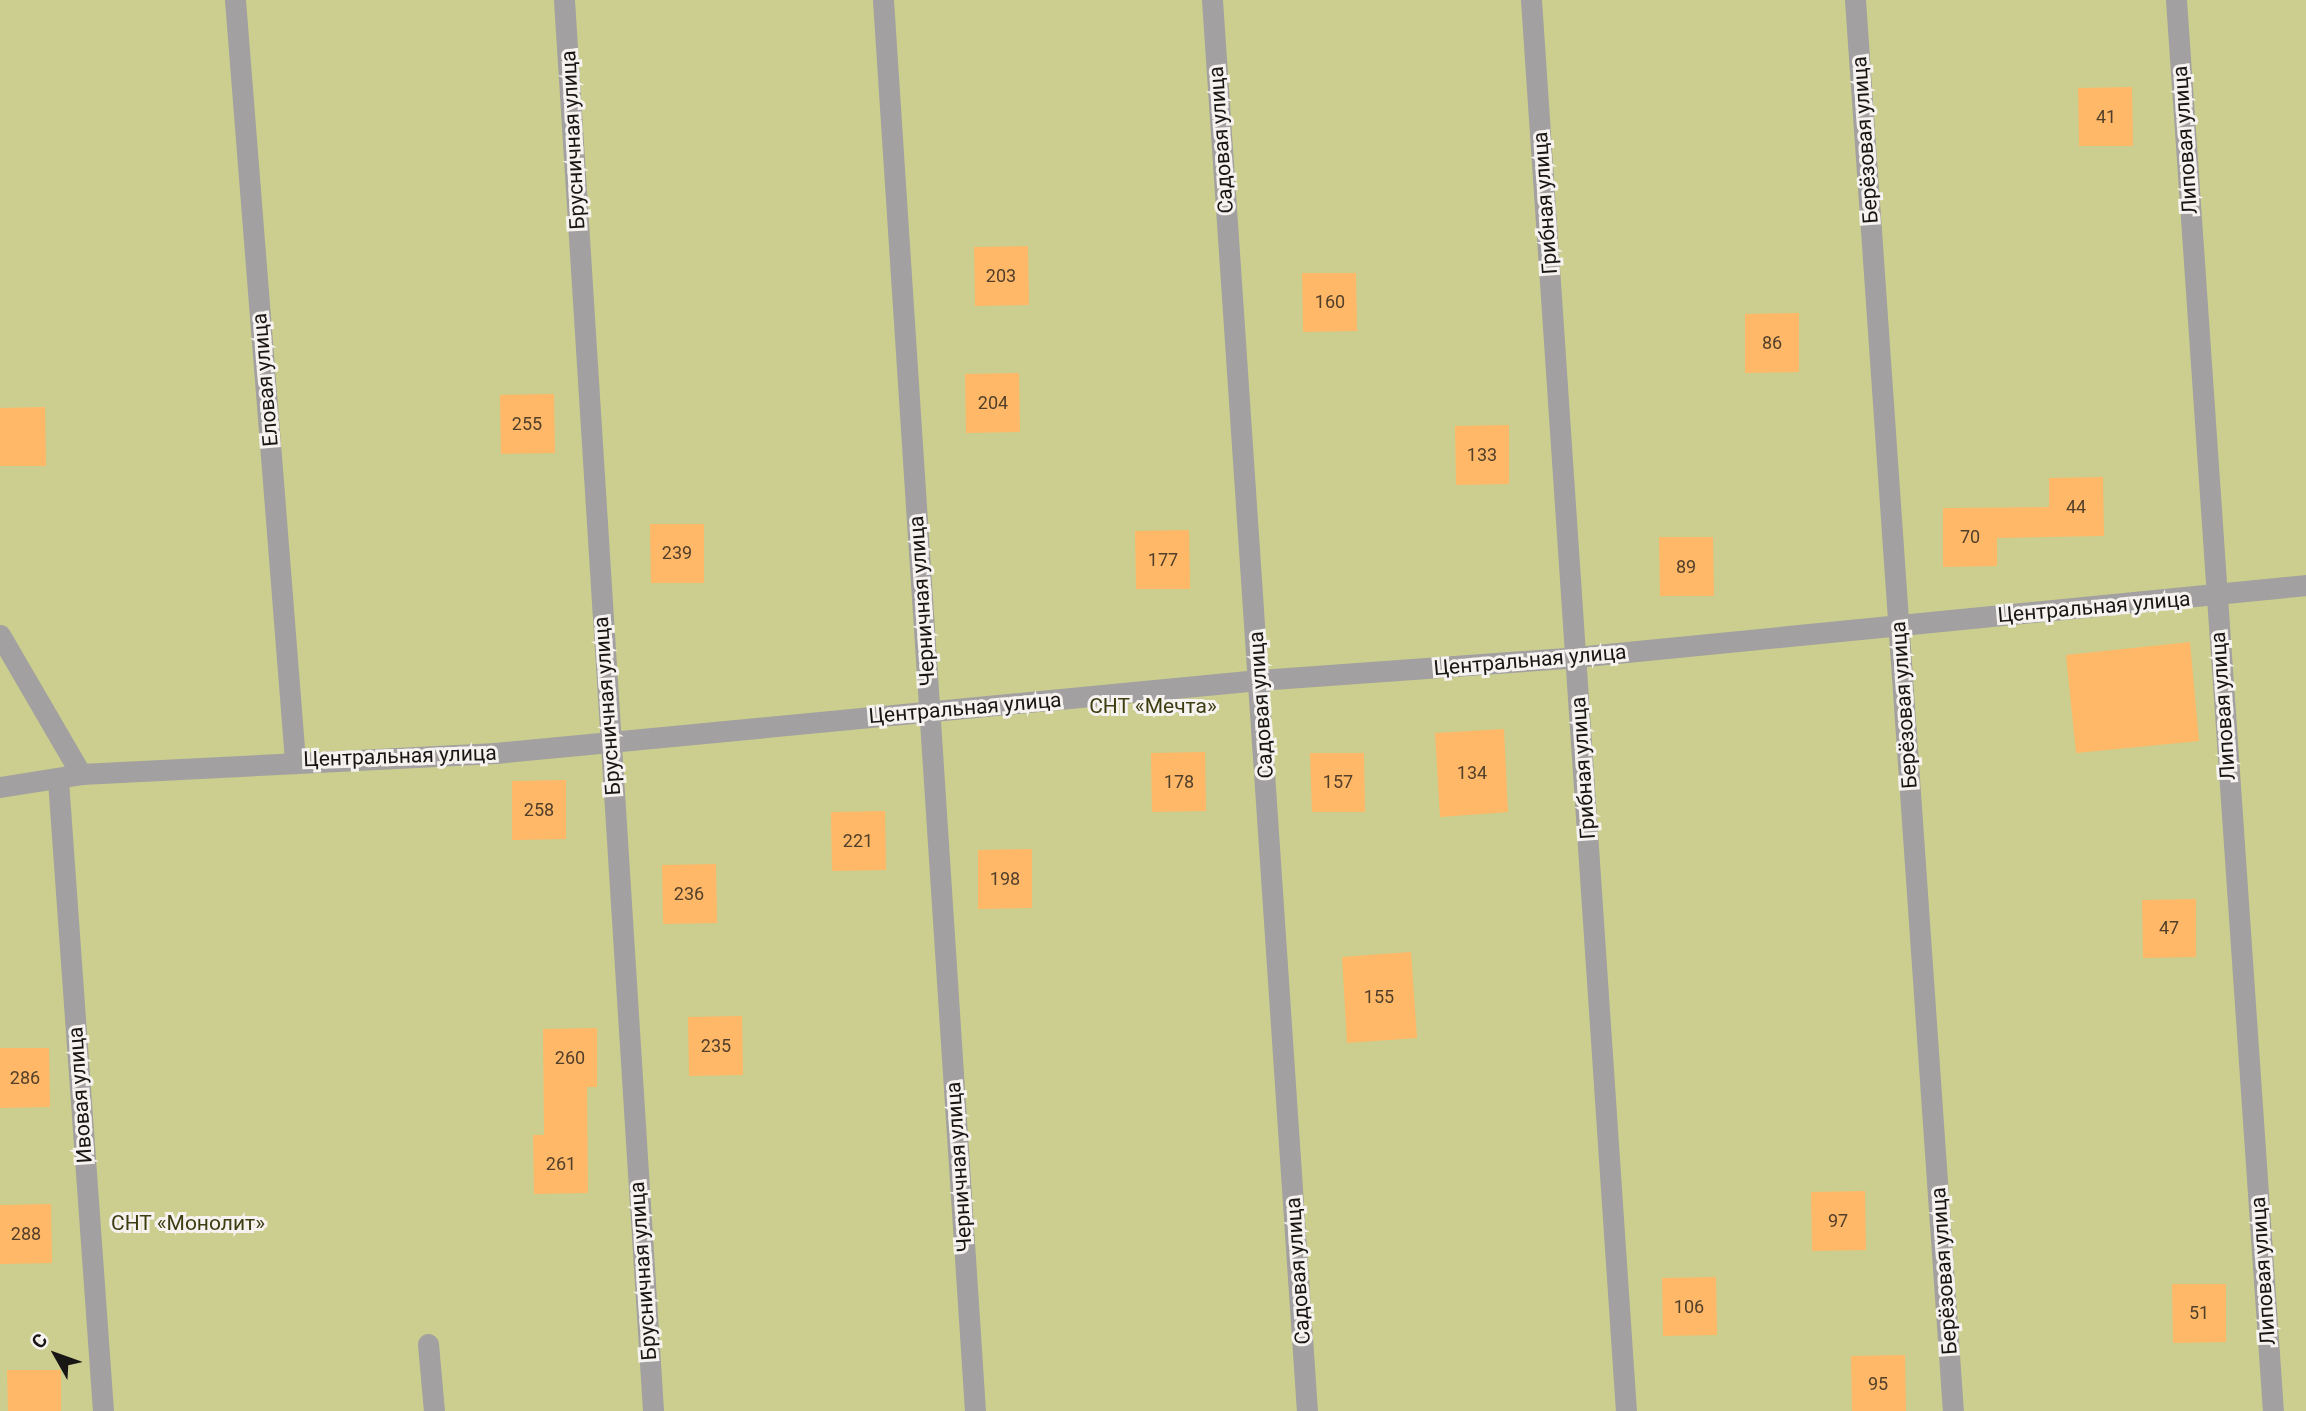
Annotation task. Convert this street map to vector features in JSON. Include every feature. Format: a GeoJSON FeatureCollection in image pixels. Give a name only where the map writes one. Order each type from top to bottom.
{"type":"FeatureCollection","features":[{"type":"Feature","properties":{"kind":"street","name":"Еловая улица"},"geometry":{"type":"LineString","coordinates":[[235,0],[295,761]]}},
{"type":"Feature","properties":{"kind":"street","name":"Брусничная улица"},"geometry":{"type":"LineString","coordinates":[[564,0],[608,741],[653,1411]]}},
{"type":"Feature","properties":{"kind":"street","name":"Черничная улица"},"geometry":{"type":"LineString","coordinates":[[883,0],[975,1411]]}},
{"type":"Feature","properties":{"kind":"street","name":"Садовая улица"},"geometry":{"type":"LineString","coordinates":[[1212,0],[1307,1411]]}},
{"type":"Feature","properties":{"kind":"street","name":"Грибная улица"},"geometry":{"type":"LineString","coordinates":[[1531,0],[1626,1411]]}},
{"type":"Feature","properties":{"kind":"street","name":"Берёзовая улица"},"geometry":{"type":"LineString","coordinates":[[1855,0],[1954,1411]]}},
{"type":"Feature","properties":{"kind":"street","name":"Липовая улица"},"geometry":{"type":"LineString","coordinates":[[2176,0],[2273,1411]]}},
{"type":"Feature","properties":{"kind":"street","name":"Центральная улица"},"geometry":{"type":"LineString","coordinates":[[0,788],[81,774],[295,761],[495,753],[1259,680],[1576,657],[2306,586]]}},
{"type":"Feature","properties":{"kind":"street"},"geometry":{"type":"LineString","coordinates":[[0,635],[81,774]]}},
{"type":"Feature","properties":{"kind":"street","name":"Ивовая улица"},"geometry":{"type":"LineString","coordinates":[[58,780],[103,1411]]}},
{"type":"Feature","properties":{"kind":"street"},"geometry":{"type":"LineString","coordinates":[[428,1344],[434,1411]]}},
{"type":"Feature","properties":{"kind":"green space","name":"СНТ «Мечта»"},"geometry":{"type":"Polygon","coordinates":[[[0,0],[2306,0],[2306,1411],[0,1411],[0,0]]]}},
{"type":"Feature","properties":{"kind":"building"},"geometry":{"type":"Polygon","coordinates":[[[2132,87],[2133,146],[2079,146],[2078,88],[2132,87]]]}},
{"type":"Feature","properties":{"kind":"building"},"geometry":{"type":"Polygon","coordinates":[[[1028,246],[1029,305],[975,306],[974,247],[1028,246]]]}},
{"type":"Feature","properties":{"kind":"building"},"geometry":{"type":"Polygon","coordinates":[[[1302,273],[1356,273],[1357,331],[1303,332],[1302,273]]]}},
{"type":"Feature","properties":{"kind":"building"},"geometry":{"type":"Polygon","coordinates":[[[1799,313],[1799,372],[1745,373],[1745,314],[1799,313]]]}},
{"type":"Feature","properties":{"kind":"building"},"geometry":{"type":"Polygon","coordinates":[[[1019,373],[1020,432],[966,433],[965,374],[1019,373]]]}},
{"type":"Feature","properties":{"kind":"building"},"geometry":{"type":"Polygon","coordinates":[[[554,394],[555,453],[501,454],[500,395],[554,394]]]}},
{"type":"Feature","properties":{"kind":"building"},"geometry":{"type":"Polygon","coordinates":[[[45,407],[46,466],[0,466],[0,408],[45,407]]]}},
{"type":"Feature","properties":{"kind":"building"},"geometry":{"type":"Polygon","coordinates":[[[1509,425],[1509,484],[1456,485],[1455,426],[1509,425]]]}},
{"type":"Feature","properties":{"kind":"building"},"geometry":{"type":"Polygon","coordinates":[[[2103,477],[2104,536],[1997,538],[1997,566],[1943,567],[1943,508],[2049,507],[2049,478],[2103,477]]]}},
{"type":"Feature","properties":{"kind":"building"},"geometry":{"type":"Polygon","coordinates":[[[650,524],[704,524],[704,583],[651,583],[650,524]]]}},
{"type":"Feature","properties":{"kind":"building"},"geometry":{"type":"Polygon","coordinates":[[[1189,530],[1190,589],[1136,589],[1135,531],[1189,530]]]}},
{"type":"Feature","properties":{"kind":"building"},"geometry":{"type":"Polygon","coordinates":[[[1659,537],[1713,537],[1714,596],[1660,596],[1659,537]]]}},
{"type":"Feature","properties":{"kind":"building"},"geometry":{"type":"Polygon","coordinates":[[[2190,642],[2199,741],[2076,753],[2066,655],[2190,642]]]}},
{"type":"Feature","properties":{"kind":"building"},"geometry":{"type":"Polygon","coordinates":[[[1504,729],[1508,812],[1440,817],[1435,733],[1504,729]]]}},
{"type":"Feature","properties":{"kind":"building"},"geometry":{"type":"Polygon","coordinates":[[[1205,752],[1206,811],[1152,812],[1151,753],[1205,752]]]}},
{"type":"Feature","properties":{"kind":"building"},"geometry":{"type":"Polygon","coordinates":[[[1310,753],[1364,753],[1365,812],[1312,812],[1310,753]]]}},
{"type":"Feature","properties":{"kind":"building"},"geometry":{"type":"Polygon","coordinates":[[[566,780],[566,839],[512,840],[512,781],[566,780]]]}},
{"type":"Feature","properties":{"kind":"building"},"geometry":{"type":"Polygon","coordinates":[[[885,811],[886,870],[832,871],[831,812],[885,811]]]}},
{"type":"Feature","properties":{"kind":"building"},"geometry":{"type":"Polygon","coordinates":[[[1032,849],[1032,908],[978,909],[978,850],[1032,849]]]}},
{"type":"Feature","properties":{"kind":"building"},"geometry":{"type":"Polygon","coordinates":[[[716,864],[717,923],[663,924],[662,865],[716,864]]]}},
{"type":"Feature","properties":{"kind":"building"},"geometry":{"type":"Polygon","coordinates":[[[2196,899],[2196,957],[2143,958],[2142,900],[2196,899]]]}},
{"type":"Feature","properties":{"kind":"building"},"geometry":{"type":"Polygon","coordinates":[[[1411,952],[1417,1038],[1347,1043],[1342,957],[1411,952]]]}},
{"type":"Feature","properties":{"kind":"building"},"geometry":{"type":"Polygon","coordinates":[[[742,1016],[743,1075],[689,1076],[688,1017],[742,1016]]]}},
{"type":"Feature","properties":{"kind":"building"},"geometry":{"type":"Polygon","coordinates":[[[597,1028],[597,1087],[587,1087],[588,1193],[534,1194],[533,1135],[544,1135],[543,1029],[597,1028]]]}},
{"type":"Feature","properties":{"kind":"building"},"geometry":{"type":"Polygon","coordinates":[[[0,1048],[49,1048],[50,1107],[0,1108],[0,1048]]]}},
{"type":"Feature","properties":{"kind":"building"},"geometry":{"type":"Polygon","coordinates":[[[1865,1191],[1866,1250],[1812,1251],[1811,1192],[1865,1191]]]}},
{"type":"Feature","properties":{"kind":"building"},"geometry":{"type":"Polygon","coordinates":[[[51,1204],[52,1263],[0,1264],[0,1205],[51,1204]]]}},
{"type":"Feature","properties":{"kind":"building"},"geometry":{"type":"Polygon","coordinates":[[[1716,1277],[1717,1335],[1663,1336],[1662,1278],[1716,1277]]]}},
{"type":"Feature","properties":{"kind":"building"},"geometry":{"type":"Polygon","coordinates":[[[2172,1284],[2226,1284],[2226,1342],[2173,1343],[2172,1284]]]}},
{"type":"Feature","properties":{"kind":"building"},"geometry":{"type":"Polygon","coordinates":[[[1905,1355],[1906,1411],[1852,1411],[1851,1356],[1905,1355]]]}},
{"type":"Feature","properties":{"kind":"building"},"geometry":{"type":"Polygon","coordinates":[[[7,1370],[61,1370],[61,1411],[8,1411],[7,1370]]]}},
{"type":"Feature","properties":{"kind":"park label","name":"СНТ «Монолит»"},"geometry":{"type":"Point","coordinates":[188,1223]}}]}
